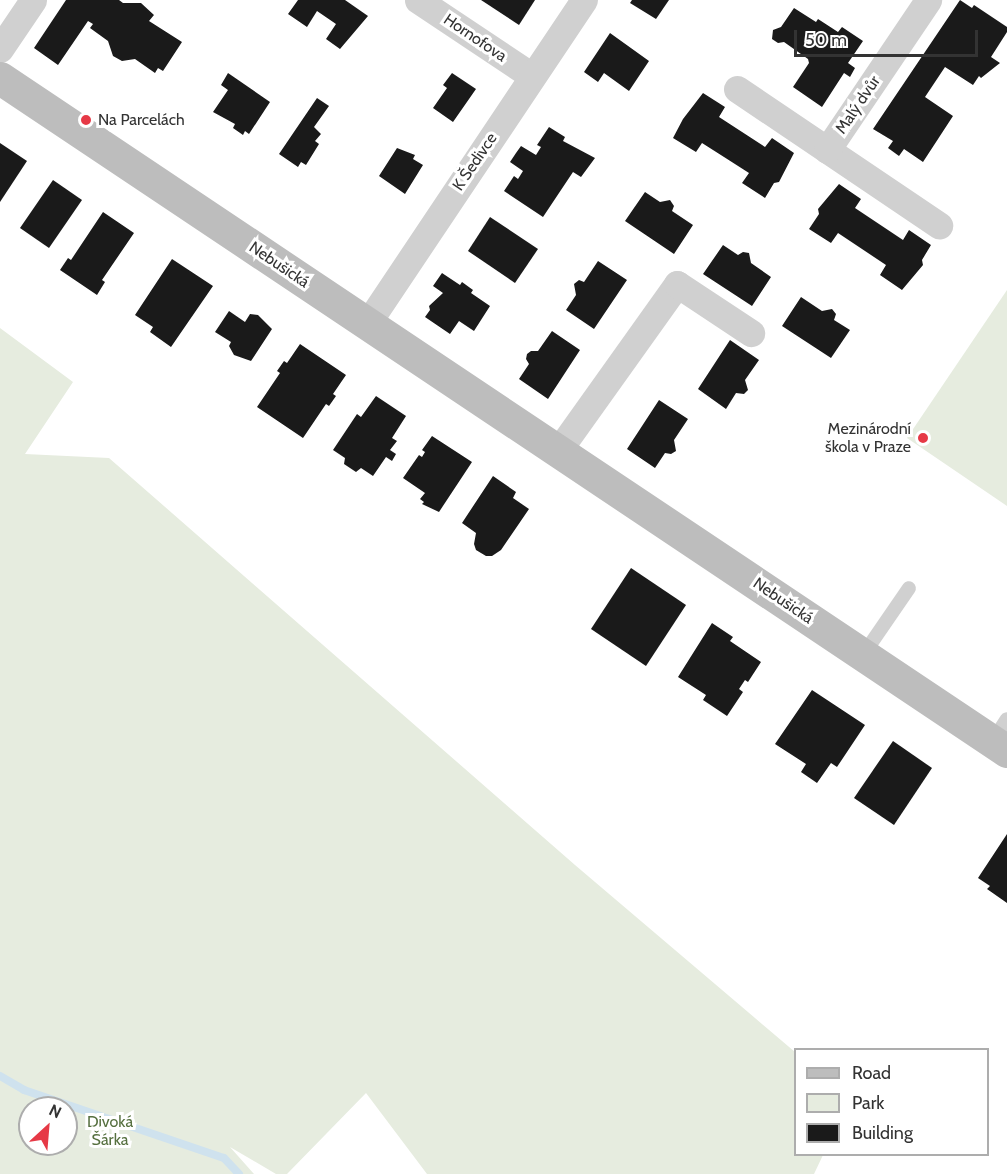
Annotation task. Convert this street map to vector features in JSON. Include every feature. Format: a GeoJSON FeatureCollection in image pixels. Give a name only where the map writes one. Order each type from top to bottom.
{"type":"FeatureCollection","features":[{"type":"Feature","properties":{"kind":"street"},"geometry":{"type":"LineString","coordinates":[[0,49],[33,0]]}},
{"type":"Feature","properties":{"kind":"street","name":"Hornofova"},"geometry":{"type":"LineString","coordinates":[[418,0],[532,76]]}},
{"type":"Feature","properties":{"kind":"street","name":"K Šedivce"},"geometry":{"type":"LineString","coordinates":[[367,324],[584,0]]}},
{"type":"Feature","properties":{"kind":"street","name":"Malý dvůr"},"geometry":{"type":"LineString","coordinates":[[827,150],[928,0]]}},
{"type":"Feature","properties":{"kind":"street","name":"Nebušická"},"geometry":{"type":"LineString","coordinates":[[0,78],[863,655],[1002,737]]}},
{"type":"Feature","properties":{"kind":"street","name":"Malý dvůr"},"geometry":{"type":"LineString","coordinates":[[737,89],[939,225]]}},
{"type":"Feature","properties":{"kind":"street"},"geometry":{"type":"LineString","coordinates":[[558,451],[677,284],[751,333]]}},
{"type":"Feature","properties":{"kind":"lane"},"geometry":{"type":"LineString","coordinates":[[863,655],[909,588]]}},
{"type":"Feature","properties":{"kind":"green space"},"geometry":{"type":"Polygon","coordinates":[[[1007,290],[1007,506],[907,438],[1007,290]]]}},
{"type":"Feature","properties":{"kind":"green space","name":"Divoká Šárka"},"geometry":{"type":"Polygon","coordinates":[[[0,328],[73,382],[25,454],[109,458],[575,865],[794,1051],[794,1156],[823,1156],[814,1174],[427,1174],[366,1093],[287,1174],[276,1174],[230,1147],[254,1174],[0,1174],[0,328]]]}},
{"type":"Feature","properties":{"kind":"building"},"geometry":{"type":"Polygon","coordinates":[[[66,0],[119,0],[123,3],[141,3],[154,15],[149,21],[182,42],[163,71],[158,68],[155,73],[135,59],[122,61],[113,56],[108,41],[90,28],[93,24],[88,21],[58,65],[34,48],[66,0]]]}},
{"type":"Feature","properties":{"kind":"building"},"geometry":{"type":"Polygon","coordinates":[[[298,0],[345,0],[368,16],[340,49],[326,39],[336,24],[317,11],[307,27],[288,14],[298,0]]]}},
{"type":"Feature","properties":{"kind":"building"},"geometry":{"type":"Polygon","coordinates":[[[481,0],[535,0],[519,25],[481,0]]]}},
{"type":"Feature","properties":{"kind":"building"},"geometry":{"type":"Polygon","coordinates":[[[632,0],[669,0],[656,19],[630,3],[632,0]]]}},
{"type":"Feature","properties":{"kind":"building"},"geometry":{"type":"Polygon","coordinates":[[[960,0],[972,8],[974,5],[1007,27],[1007,32],[991,57],[1000,63],[981,78],[979,76],[973,85],[945,67],[925,97],[953,116],[923,162],[904,149],[899,156],[888,148],[893,141],[873,129],[960,0]]]}},
{"type":"Feature","properties":{"kind":"building"},"geometry":{"type":"Polygon","coordinates":[[[794,8],[816,22],[818,19],[838,32],[842,27],[863,41],[848,63],[855,68],[850,77],[844,73],[822,107],[793,87],[809,63],[808,59],[784,42],[778,43],[772,39],[773,30],[781,27],[794,8]]]}},
{"type":"Feature","properties":{"kind":"building"},"geometry":{"type":"Polygon","coordinates":[[[610,33],[649,61],[629,91],[604,73],[598,82],[584,72],[610,33]]]}},
{"type":"Feature","properties":{"kind":"building"},"geometry":{"type":"Polygon","coordinates":[[[228,73],[270,102],[249,134],[245,131],[243,135],[233,128],[235,124],[213,112],[228,90],[221,85],[228,73]]]}},
{"type":"Feature","properties":{"kind":"building"},"geometry":{"type":"Polygon","coordinates":[[[452,73],[476,89],[453,122],[433,108],[447,88],[443,85],[452,73]]]}},
{"type":"Feature","properties":{"kind":"building"},"geometry":{"type":"Polygon","coordinates":[[[703,93],[725,107],[719,117],[765,147],[772,138],[794,153],[779,182],[774,183],[765,198],[742,183],[749,173],[702,143],[696,152],[673,138],[683,119],[703,93]]]}},
{"type":"Feature","properties":{"kind":"building"},"geometry":{"type":"Polygon","coordinates":[[[317,98],[329,106],[314,127],[321,134],[315,141],[319,144],[306,165],[301,162],[298,167],[279,154],[317,98]]]}},
{"type":"Feature","properties":{"kind":"building"},"geometry":{"type":"Polygon","coordinates":[[[549,127],[565,137],[563,141],[595,158],[581,177],[573,172],[543,217],[504,191],[514,176],[518,179],[523,171],[510,162],[516,153],[521,146],[536,155],[541,147],[537,145],[549,127]]]}},
{"type":"Feature","properties":{"kind":"building"},"geometry":{"type":"Polygon","coordinates":[[[0,143],[27,161],[0,202],[0,143]]]}},
{"type":"Feature","properties":{"kind":"building"},"geometry":{"type":"Polygon","coordinates":[[[397,148],[415,155],[413,159],[423,165],[405,194],[379,176],[397,148]]]}},
{"type":"Feature","properties":{"kind":"building"},"geometry":{"type":"Polygon","coordinates":[[[53,180],[82,200],[49,248],[20,228],[53,180]]]}},
{"type":"Feature","properties":{"kind":"building"},"geometry":{"type":"Polygon","coordinates":[[[839,184],[861,199],[855,208],[903,240],[909,230],[931,245],[922,260],[923,265],[902,290],[880,275],[886,265],[838,233],[831,243],[809,229],[819,214],[818,209],[839,184]]]}},
{"type":"Feature","properties":{"kind":"building"},"geometry":{"type":"Polygon","coordinates":[[[645,192],[660,202],[670,200],[674,206],[672,211],[693,225],[674,254],[625,221],[645,192]]]}},
{"type":"Feature","properties":{"kind":"building"},"geometry":{"type":"Polygon","coordinates":[[[103,212],[134,233],[102,280],[105,282],[97,295],[60,270],[68,258],[71,260],[103,212]]]}},
{"type":"Feature","properties":{"kind":"building"},"geometry":{"type":"Polygon","coordinates":[[[490,217],[538,249],[515,283],[468,251],[490,217]]]}},
{"type":"Feature","properties":{"kind":"building"},"geometry":{"type":"Polygon","coordinates":[[[723,245],[738,255],[743,252],[749,253],[751,263],[771,277],[752,306],[703,274],[723,245]]]}},
{"type":"Feature","properties":{"kind":"building"},"geometry":{"type":"Polygon","coordinates":[[[172,259],[213,286],[171,347],[150,332],[153,327],[135,315],[172,259]]]}},
{"type":"Feature","properties":{"kind":"building"},"geometry":{"type":"Polygon","coordinates":[[[598,261],[627,280],[594,329],[566,310],[576,295],[574,284],[579,280],[584,282],[598,261]]]}},
{"type":"Feature","properties":{"kind":"building"},"geometry":{"type":"Polygon","coordinates":[[[442,273],[460,285],[462,282],[473,290],[471,293],[490,306],[474,331],[459,321],[450,334],[425,317],[430,310],[429,306],[443,293],[433,286],[442,273]]]}},
{"type":"Feature","properties":{"kind":"building"},"geometry":{"type":"Polygon","coordinates":[[[801,297],[822,311],[832,309],[836,314],[834,320],[850,330],[831,358],[782,326],[801,297]]]}},
{"type":"Feature","properties":{"kind":"building"},"geometry":{"type":"Polygon","coordinates":[[[229,311],[245,322],[250,314],[258,315],[272,329],[251,361],[234,355],[229,346],[231,342],[215,332],[229,311]]]}},
{"type":"Feature","properties":{"kind":"building"},"geometry":{"type":"Polygon","coordinates":[[[552,331],[580,350],[548,399],[519,379],[529,364],[526,359],[527,354],[531,351],[538,351],[552,331]]]}},
{"type":"Feature","properties":{"kind":"building"},"geometry":{"type":"Polygon","coordinates":[[[730,340],[759,360],[745,380],[748,390],[744,394],[736,393],[726,409],[698,389],[730,340]]]}},
{"type":"Feature","properties":{"kind":"building"},"geometry":{"type":"Polygon","coordinates":[[[300,344],[346,375],[333,394],[336,396],[329,406],[326,404],[303,438],[257,407],[280,373],[277,371],[284,361],[287,363],[300,344]]]}},
{"type":"Feature","properties":{"kind":"building"},"geometry":{"type":"Polygon","coordinates":[[[376,396],[406,416],[392,438],[397,441],[390,450],[396,454],[392,461],[386,457],[373,476],[361,468],[356,472],[344,464],[345,458],[333,450],[357,414],[361,417],[376,396]]]}},
{"type":"Feature","properties":{"kind":"building"},"geometry":{"type":"Polygon","coordinates":[[[659,400],[688,419],[674,440],[676,451],[671,454],[665,453],[655,468],[627,449],[659,400]]]}},
{"type":"Feature","properties":{"kind":"building"},"geometry":{"type":"Polygon","coordinates":[[[432,436],[472,462],[439,512],[422,504],[424,502],[420,499],[425,493],[403,478],[419,455],[422,457],[425,452],[422,450],[432,436]]]}},
{"type":"Feature","properties":{"kind":"building"},"geometry":{"type":"Polygon","coordinates":[[[493,476],[516,492],[513,498],[529,509],[501,550],[492,556],[486,556],[476,550],[474,544],[476,533],[462,523],[493,476]]]}},
{"type":"Feature","properties":{"kind":"building"},"geometry":{"type":"Polygon","coordinates":[[[631,568],[686,605],[646,666],[591,629],[631,568]]]}},
{"type":"Feature","properties":{"kind":"building"},"geometry":{"type":"Polygon","coordinates":[[[712,623],[733,637],[730,641],[761,662],[748,682],[745,680],[739,689],[743,692],[727,716],[703,700],[706,695],[678,677],[712,623]]]}},
{"type":"Feature","properties":{"kind":"building"},"geometry":{"type":"Polygon","coordinates":[[[812,690],[865,725],[837,767],[831,763],[817,783],[801,772],[806,764],[775,744],[812,690]]]}},
{"type":"Feature","properties":{"kind":"building"},"geometry":{"type":"Polygon","coordinates":[[[893,741],[932,768],[894,825],[854,798],[893,741]]]}},
{"type":"Feature","properties":{"kind":"building"},"geometry":{"type":"Polygon","coordinates":[[[1007,834],[1007,903],[987,889],[990,886],[978,878],[1007,834]]]}},
{"type":"Feature","properties":{"kind":"waterway"},"geometry":{"type":"LineString","coordinates":[[0,1076],[24,1090],[224,1158],[239,1174]]}},
{"type":"Feature","properties":{"kind":"place","name":"Na Parcelách"},"geometry":{"type":"Point","coordinates":[86,120]}},
{"type":"Feature","properties":{"kind":"place","name":"Mezinárodní škola v Praze"},"geometry":{"type":"Point","coordinates":[923,438]}}]}
